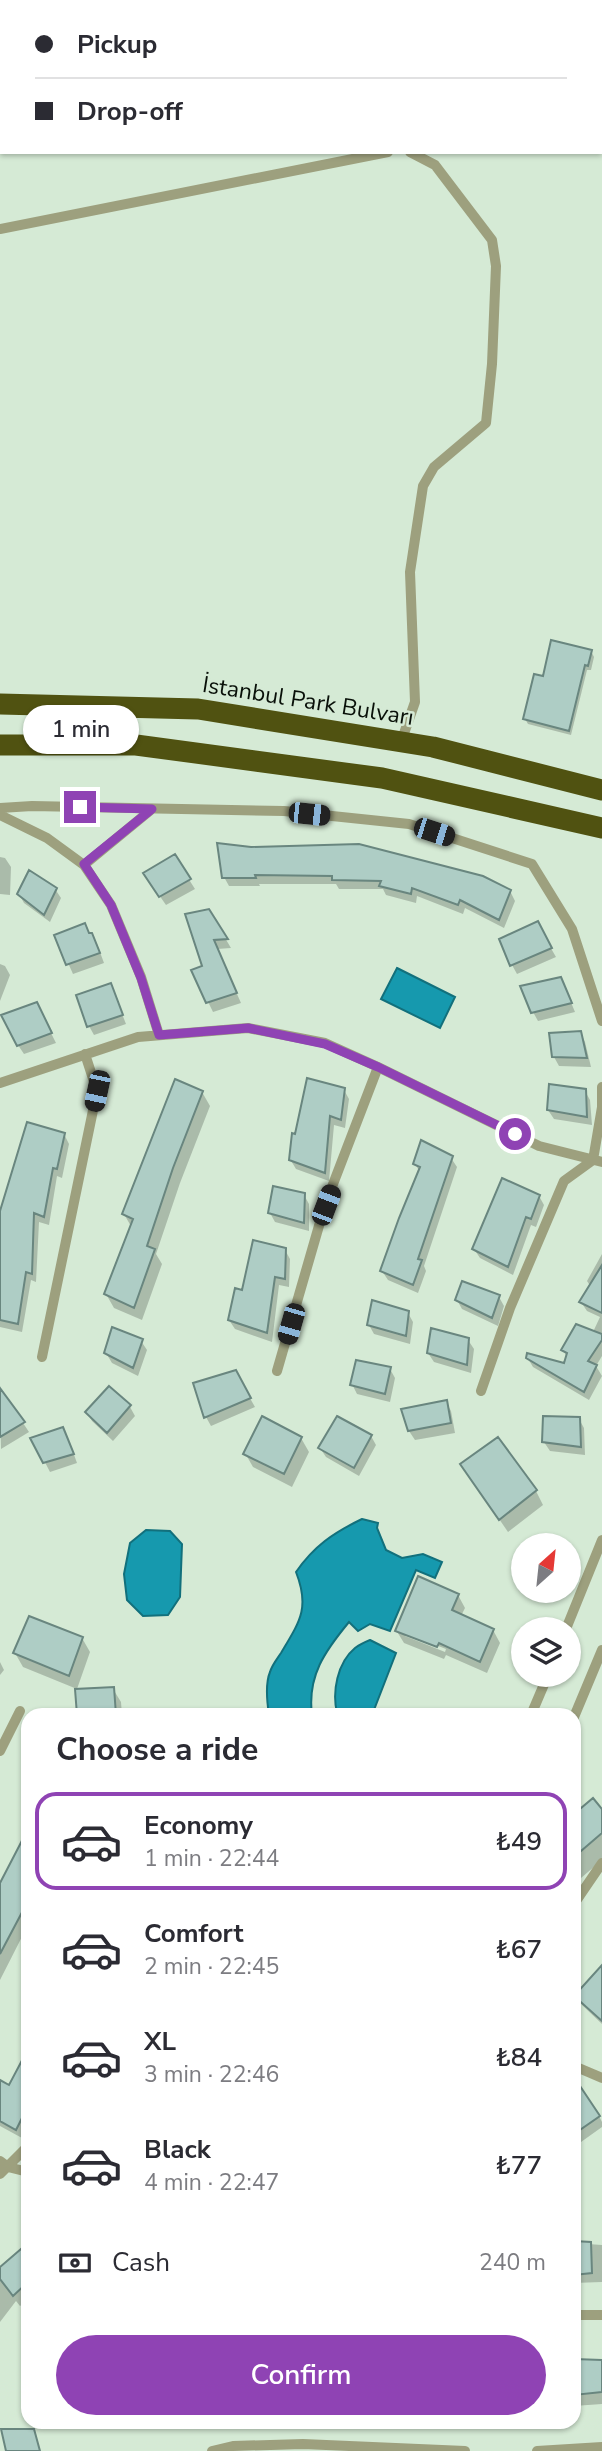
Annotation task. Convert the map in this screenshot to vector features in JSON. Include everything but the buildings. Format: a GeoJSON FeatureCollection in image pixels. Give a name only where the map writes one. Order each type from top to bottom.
{"type":"FeatureCollection","features":[{"type":"Feature","properties":{"kind":"highway","name":"İstanbul Park Bulvarı"},"geometry":{"type":"LineString","coordinates":[[0,704],[198,709],[433,747],[602,790]]}},
{"type":"Feature","properties":{"kind":"highway"},"geometry":{"type":"LineString","coordinates":[[0,745],[136,745],[369,776],[602,828]]}},
{"type":"Feature","properties":{"kind":"lane"},"geometry":{"type":"LineString","coordinates":[[0,229],[378,154]]}},
{"type":"Feature","properties":{"kind":"lane"},"geometry":{"type":"LineString","coordinates":[[401,742],[415,702],[410,572],[423,486],[434,467],[486,423],[492,364],[496,265],[492,240],[435,165],[414,154]]}},
{"type":"Feature","properties":{"kind":"lane"},"geometry":{"type":"LineString","coordinates":[[0,808],[32,806],[284,811],[409,824],[532,864],[572,929],[602,1021]]}},
{"type":"Feature","properties":{"kind":"lane"},"geometry":{"type":"LineString","coordinates":[[84,864],[152,809]]}},
{"type":"Feature","properties":{"kind":"lane"},"geometry":{"type":"LineString","coordinates":[[0,815],[47,838],[84,864],[111,905],[141,978],[159,1035]]}},
{"type":"Feature","properties":{"kind":"lane"},"geometry":{"type":"LineString","coordinates":[[0,1083],[138,1037],[248,1028],[325,1044],[539,1146],[598,1161]]}},
{"type":"Feature","properties":{"kind":"lane"},"geometry":{"type":"LineString","coordinates":[[42,1357],[97,1091],[85,1054]]}},
{"type":"Feature","properties":{"kind":"lane"},"geometry":{"type":"LineString","coordinates":[[277,1371],[326,1205],[378,1067]]}},
{"type":"Feature","properties":{"kind":"lane"},"geometry":{"type":"LineString","coordinates":[[598,1161],[602,1087]]}},
{"type":"Feature","properties":{"kind":"lane"},"geometry":{"type":"LineString","coordinates":[[481,1391],[510,1308],[564,1181],[598,1161]]}},
{"type":"Feature","properties":{"kind":"lane"},"geometry":{"type":"LineString","coordinates":[[571,1617],[602,1540]]}},
{"type":"Feature","properties":{"kind":"lane"},"geometry":{"type":"LineString","coordinates":[[578,1708],[602,1650]]}},
{"type":"Feature","properties":{"kind":"lane"},"geometry":{"type":"LineString","coordinates":[[534,1708],[543,1687]]}},
{"type":"Feature","properties":{"kind":"lane"},"geometry":{"type":"LineString","coordinates":[[0,1751],[20,1711]]}},
{"type":"Feature","properties":{"kind":"lane"},"geometry":{"type":"LineString","coordinates":[[581,1894],[602,1863]]}},
{"type":"Feature","properties":{"kind":"lane"},"geometry":{"type":"LineString","coordinates":[[581,2069],[602,2078]]}},
{"type":"Feature","properties":{"kind":"lane"},"geometry":{"type":"LineString","coordinates":[[3,2167],[21,2152]]}},
{"type":"Feature","properties":{"kind":"lane"},"geometry":{"type":"LineString","coordinates":[[3,2167],[21,2171]]}},
{"type":"Feature","properties":{"kind":"lane"},"geometry":{"type":"LineString","coordinates":[[581,2315],[602,2315]]}},
{"type":"Feature","properties":{"kind":"lane"},"geometry":{"type":"LineString","coordinates":[[212,2451],[233,2446],[303,2444],[465,2451]]}},
{"type":"Feature","properties":{"kind":"lane"},"geometry":{"type":"LineString","coordinates":[[537,2451],[602,2447]]}},
{"type":"Feature","properties":{"kind":"water"},"geometry":{"type":"Polygon","coordinates":[[[397,968],[455,997],[440,1028],[381,999],[397,968]]]}},
{"type":"Feature","properties":{"kind":"water"},"geometry":{"type":"Polygon","coordinates":[[[362,1519],[378,1523],[377,1528],[386,1550],[402,1558],[423,1554],[442,1562],[435,1578],[416,1570],[390,1631],[370,1624],[358,1631],[349,1622],[325,1654],[315,1676],[312,1708],[268,1708],[268,1677],[301,1614],[302,1595],[296,1572],[325,1541],[362,1519]]]}},
{"type":"Feature","properties":{"kind":"water"},"geometry":{"type":"Polygon","coordinates":[[[146,1530],[170,1531],[182,1544],[180,1597],[168,1615],[143,1616],[127,1600],[124,1574],[130,1543],[146,1530]]]}},
{"type":"Feature","properties":{"kind":"water"},"geometry":{"type":"Polygon","coordinates":[[[370,1640],[396,1653],[375,1708],[336,1708],[337,1678],[344,1662],[355,1648],[370,1640]]]}},
{"type":"Feature","properties":{"kind":"route"},"geometry":{"type":"LineString","coordinates":[[80,807],[152,809],[84,864],[111,905],[141,978],[159,1035],[248,1028],[325,1044],[515,1134]]}}]}
